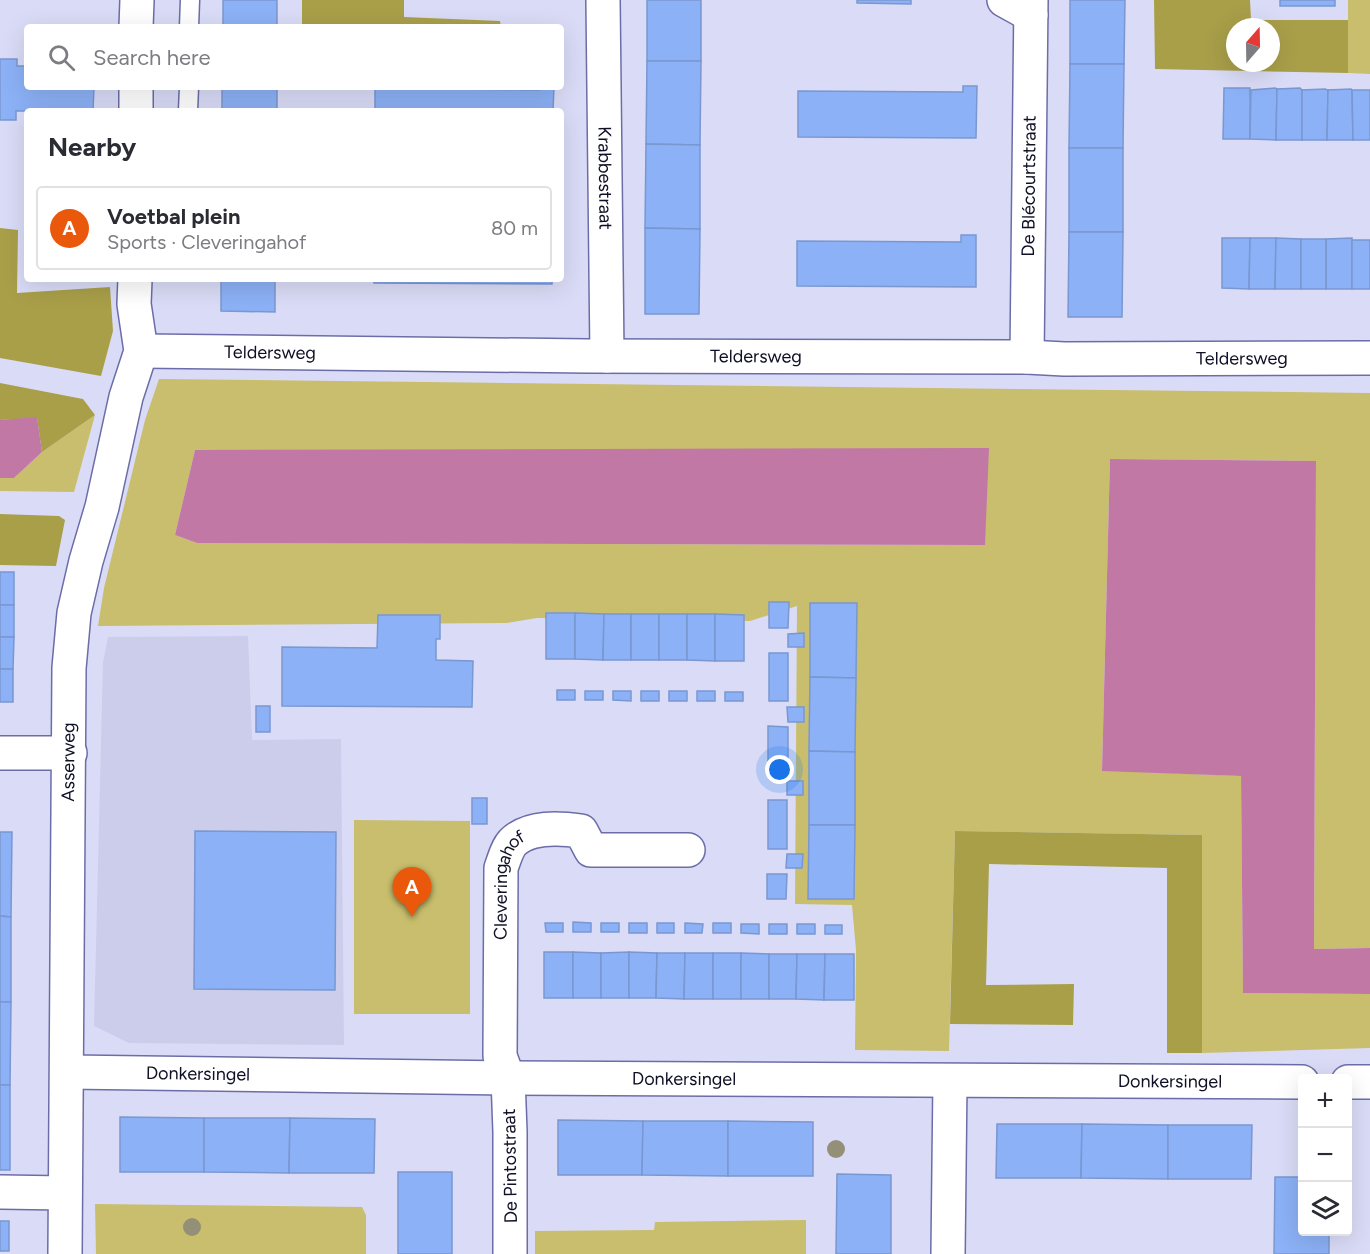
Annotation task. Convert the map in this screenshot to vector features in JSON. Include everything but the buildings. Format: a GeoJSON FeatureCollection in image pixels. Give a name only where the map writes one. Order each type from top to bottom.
{"type":"FeatureCollection","features":[{"type":"Feature","properties":{"kind":"street"},"geometry":{"type":"LineString","coordinates":[[136,0],[136,24]]}},
{"type":"Feature","properties":{"kind":"street","name":"Krabbestraat"},"geometry":{"type":"LineString","coordinates":[[603,0],[607,356]]}},
{"type":"Feature","properties":{"kind":"street","name":"De Blécourtstraat"},"geometry":{"type":"LineString","coordinates":[[1022,5],[1027,357]]}},
{"type":"Feature","properties":{"kind":"street"},"geometry":{"type":"LineString","coordinates":[[136,90],[136,108]]}},
{"type":"Feature","properties":{"kind":"street","name":"Asserweg"},"geometry":{"type":"LineString","coordinates":[[65,1254],[69,668],[74,613],[102,507],[126,397],[141,351],[135,304],[135,282]]}},
{"type":"Feature","properties":{"kind":"street","name":"Teldersweg"},"geometry":{"type":"LineString","coordinates":[[141,351],[1064,359],[1370,358]]}},
{"type":"Feature","properties":{"kind":"street"},"geometry":{"type":"LineString","coordinates":[[0,753],[70,753]]}},
{"type":"Feature","properties":{"kind":"street","name":"Cleveringahof"},"geometry":{"type":"LineString","coordinates":[[508,1078],[500,1056],[501,868],[511,843],[524,835],[554,828],[581,831],[591,850],[688,850]]}},
{"type":"Feature","properties":{"kind":"street","name":"Donkersingel"},"geometry":{"type":"LineString","coordinates":[[68,1072],[508,1078],[1298,1082]]}},
{"type":"Feature","properties":{"kind":"street","name":"De Pintostraat"},"geometry":{"type":"LineString","coordinates":[[508,1078],[510,1254]]}},
{"type":"Feature","properties":{"kind":"street"},"geometry":{"type":"LineString","coordinates":[[948,1254],[950,1081]]}},
{"type":"Feature","properties":{"kind":"street"},"geometry":{"type":"LineString","coordinates":[[1352,1082],[1370,1082]]}},
{"type":"Feature","properties":{"kind":"street"},"geometry":{"type":"LineString","coordinates":[[0,1192],[65,1193]]}},
{"type":"Feature","properties":{"kind":"lane"},"geometry":{"type":"LineString","coordinates":[[189,24],[190,0]]}},
{"type":"Feature","properties":{"kind":"lane"},"geometry":{"type":"LineString","coordinates":[[188,108],[189,90]]}},
{"type":"Feature","properties":{"kind":"shaded area"},"geometry":{"type":"Polygon","coordinates":[[[302,0],[404,0],[404,17],[500,21],[500,24],[302,24],[302,0]]]}},
{"type":"Feature","properties":{"kind":"shaded area"},"geometry":{"type":"Polygon","coordinates":[[[1154,0],[1250,0],[1251,18],[1226,18],[1226,70],[1155,69],[1154,0]]]}},
{"type":"Feature","properties":{"kind":"shaded area"},"geometry":{"type":"Polygon","coordinates":[[[1348,0],[1370,0],[1370,74],[1348,73],[1348,0]]]}},
{"type":"Feature","properties":{"kind":"shaded area"},"geometry":{"type":"Polygon","coordinates":[[[1280,20],[1348,20],[1348,73],[1280,72],[1280,20]]]}},
{"type":"Feature","properties":{"kind":"shaded area"},"geometry":{"type":"Polygon","coordinates":[[[0,228],[18,230],[17,293],[110,287],[113,331],[101,376],[0,358],[0,228]]]}},
{"type":"Feature","properties":{"kind":"shaded area"},"geometry":{"type":"Polygon","coordinates":[[[159,379],[1370,393],[1370,948],[1314,949],[1316,461],[1110,459],[1102,770],[1241,776],[1243,993],[1370,994],[1370,1048],[1202,1053],[1202,835],[955,831],[949,1051],[855,1050],[856,950],[852,905],[795,904],[797,606],[750,621],[537,618],[507,623],[98,626],[104,588],[145,420],[159,379]],[[195,450],[175,535],[197,543],[985,545],[195,450]]]}},
{"type":"Feature","properties":{"kind":"shaded area"},"geometry":{"type":"Polygon","coordinates":[[[0,383],[83,399],[95,415],[42,452],[37,418],[0,420],[0,383]]]}},
{"type":"Feature","properties":{"kind":"shaded area"},"geometry":{"type":"Polygon","coordinates":[[[95,415],[74,492],[0,491],[0,478],[14,478],[42,452],[95,415]]]}},
{"type":"Feature","properties":{"kind":"shaded area"},"geometry":{"type":"Polygon","coordinates":[[[37,417],[42,452],[14,478],[0,478],[0,420],[37,417]]]}},
{"type":"Feature","properties":{"kind":"shaded area"},"geometry":{"type":"Polygon","coordinates":[[[989,448],[985,545],[197,543],[175,535],[195,450],[989,448]]]}},
{"type":"Feature","properties":{"kind":"shaded area"},"geometry":{"type":"Polygon","coordinates":[[[1110,459],[1316,461],[1314,949],[1370,948],[1370,994],[1243,993],[1241,776],[1102,771],[1110,459]]]}},
{"type":"Feature","properties":{"kind":"shaded area"},"geometry":{"type":"Polygon","coordinates":[[[0,514],[59,516],[65,520],[56,566],[0,565],[0,514]]]}},
{"type":"Feature","properties":{"kind":"shaded area"},"geometry":{"type":"Polygon","coordinates":[[[248,636],[252,740],[341,739],[344,1045],[129,1043],[94,1026],[103,662],[108,637],[248,636]]]}},
{"type":"Feature","properties":{"kind":"shaded area"},"geometry":{"type":"Polygon","coordinates":[[[354,820],[470,821],[470,1014],[354,1014],[354,820]]]}},
{"type":"Feature","properties":{"kind":"shaded area"},"geometry":{"type":"Polygon","coordinates":[[[955,831],[1202,835],[1202,1053],[1167,1053],[1167,868],[989,864],[986,985],[1074,984],[1073,1025],[950,1024],[955,831]]]}},
{"type":"Feature","properties":{"kind":"shaded area"},"geometry":{"type":"Polygon","coordinates":[[[95,1204],[362,1207],[366,1215],[366,1254],[96,1254],[95,1204]]]}},
{"type":"Feature","properties":{"kind":"shaded area"},"geometry":{"type":"Polygon","coordinates":[[[806,1220],[806,1254],[535,1254],[535,1231],[654,1230],[655,1222],[806,1220]]]}},
{"type":"Feature","properties":{"kind":"place","name":"Voetbal plein"},"geometry":{"type":"Point","coordinates":[412,917]}}]}
